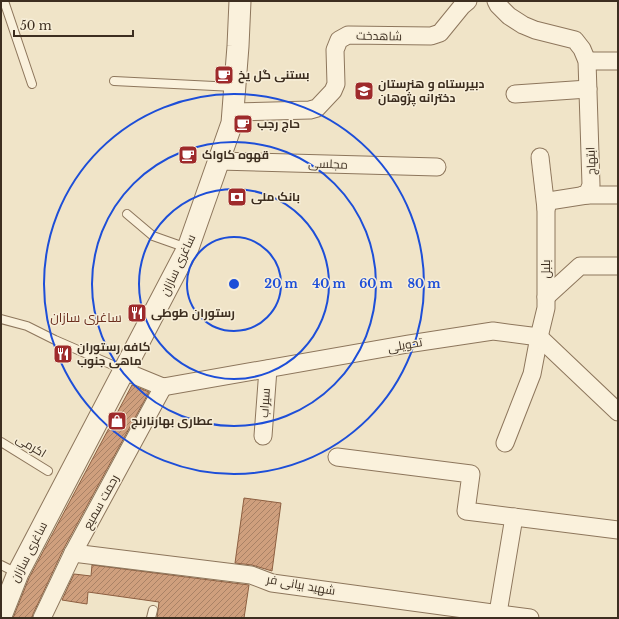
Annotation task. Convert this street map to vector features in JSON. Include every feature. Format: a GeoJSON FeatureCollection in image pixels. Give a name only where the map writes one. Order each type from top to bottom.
{"type":"FeatureCollection","features":[{"type":"Feature","properties":{"kind":"street","name":"ساغری سازان"},"geometry":{"type":"LineString","coordinates":[[1,616],[9,569],[124,371],[188,248],[232,123],[240,1]]}},
{"type":"Feature","properties":{"kind":"street","name":"شاهدخت"},"geometry":{"type":"LineString","coordinates":[[233,112],[310,110],[317,108],[333,91],[336,84],[336,50],[339,40],[348,35],[431,36],[440,33],[462,6],[468,1]]}},
{"type":"Feature","properties":{"kind":"street","name":"ابتهاج"},"geometry":{"type":"LineString","coordinates":[[496,1],[509,16],[523,25],[535,30],[575,40],[582,49],[587,61],[591,185],[587,195],[583,195]]}},
{"type":"Feature","properties":{"kind":"street"},"geometry":{"type":"LineString","coordinates":[[587,61],[618,61]]}},
{"type":"Feature","properties":{"kind":"street"},"geometry":{"type":"LineString","coordinates":[[515,94],[588,89]]}},
{"type":"Feature","properties":{"kind":"street","name":"بلبل"},"geometry":{"type":"LineString","coordinates":[[505,443],[532,374],[546,308],[548,205],[540,157]]}},
{"type":"Feature","properties":{"kind":"street","name":"مجلسی"},"geometry":{"type":"LineString","coordinates":[[218,161],[437,167]]}},
{"type":"Feature","properties":{"kind":"street"},"geometry":{"type":"LineString","coordinates":[[548,205],[583,195],[618,195]]}},
{"type":"Feature","properties":{"kind":"street"},"geometry":{"type":"LineString","coordinates":[[546,297],[580,266],[618,266]]}},
{"type":"Feature","properties":{"kind":"street","name":"تحویلی"},"geometry":{"type":"LineString","coordinates":[[163,387],[408,344],[492,331],[539,337]]}},
{"type":"Feature","properties":{"kind":"street"},"geometry":{"type":"LineString","coordinates":[[539,337],[618,412]]}},
{"type":"Feature","properties":{"kind":"street","name":"سیراب"},"geometry":{"type":"LineString","coordinates":[[263,436],[268,369]]}},
{"type":"Feature","properties":{"kind":"street"},"geometry":{"type":"LineString","coordinates":[[124,371],[163,387]]}},
{"type":"Feature","properties":{"kind":"street","name":"رحمت سمیع"},"geometry":{"type":"LineString","coordinates":[[42,618],[73,553],[163,387]]}},
{"type":"Feature","properties":{"kind":"street"},"geometry":{"type":"LineString","coordinates":[[336,457],[471,474],[466,511],[618,530]]}},
{"type":"Feature","properties":{"kind":"street"},"geometry":{"type":"LineString","coordinates":[[498,613],[514,517]]}},
{"type":"Feature","properties":{"kind":"street","name":"شهید بیانی فر"},"geometry":{"type":"LineString","coordinates":[[73,553],[251,575],[272,583],[530,618]]}},
{"type":"Feature","properties":{"kind":"lane"},"geometry":{"type":"LineString","coordinates":[[4,1],[32,84]]}},
{"type":"Feature","properties":{"kind":"lane"},"geometry":{"type":"LineString","coordinates":[[114,81],[235,87]]}},
{"type":"Feature","properties":{"kind":"lane"},"geometry":{"type":"LineString","coordinates":[[127,214],[153,236],[188,248]]}},
{"type":"Feature","properties":{"kind":"lane"},"geometry":{"type":"LineString","coordinates":[[1,319],[27,326],[124,371]]}},
{"type":"Feature","properties":{"kind":"lane","name":"اکرمی"},"geometry":{"type":"LineString","coordinates":[[1,442],[48,471]]}},
{"type":"Feature","properties":{"kind":"building"},"geometry":{"type":"Polygon","coordinates":[[[132,385],[149,392],[64,548],[32,618],[13,618],[29,578],[132,385]]]}},
{"type":"Feature","properties":{"kind":"building"},"geometry":{"type":"Polygon","coordinates":[[[244,498],[281,503],[272,571],[252,565],[235,563],[244,498]]]}},
{"type":"Feature","properties":{"kind":"building"},"geometry":{"type":"Polygon","coordinates":[[[92,565],[249,585],[244,618],[157,618],[159,602],[88,592],[87,604],[62,600],[74,574],[91,576],[92,565]]]}},
{"type":"Feature","properties":{"kind":"place","name":"بستنی گل یخ"},"geometry":{"type":"Point","coordinates":[224,75]}},
{"type":"Feature","properties":{"kind":"place","name":"دبیرستاه و هنرستان دخترانه پژوهان"},"geometry":{"type":"Point","coordinates":[364,91]}},
{"type":"Feature","properties":{"kind":"place","name":"حاج رجب"},"geometry":{"type":"Point","coordinates":[243,124]}},
{"type":"Feature","properties":{"kind":"place","name":"قهوه کاواک"},"geometry":{"type":"Point","coordinates":[188,155]}},
{"type":"Feature","properties":{"kind":"place","name":"بانک ملی"},"geometry":{"type":"Point","coordinates":[237,197]}},
{"type":"Feature","properties":{"kind":"place","name":"رستوران طوطی"},"geometry":{"type":"Point","coordinates":[137,313]}},
{"type":"Feature","properties":{"kind":"place","name":"کافه رستوران ماهی جنوب"},"geometry":{"type":"Point","coordinates":[63,354]}},
{"type":"Feature","properties":{"kind":"place","name":"عطاری بهارنارنج"},"geometry":{"type":"Point","coordinates":[117,421]}},
{"type":"Feature","properties":{"kind":"district","name":"ساغری سازان"},"geometry":{"type":"Point","coordinates":[86,317]}}]}
